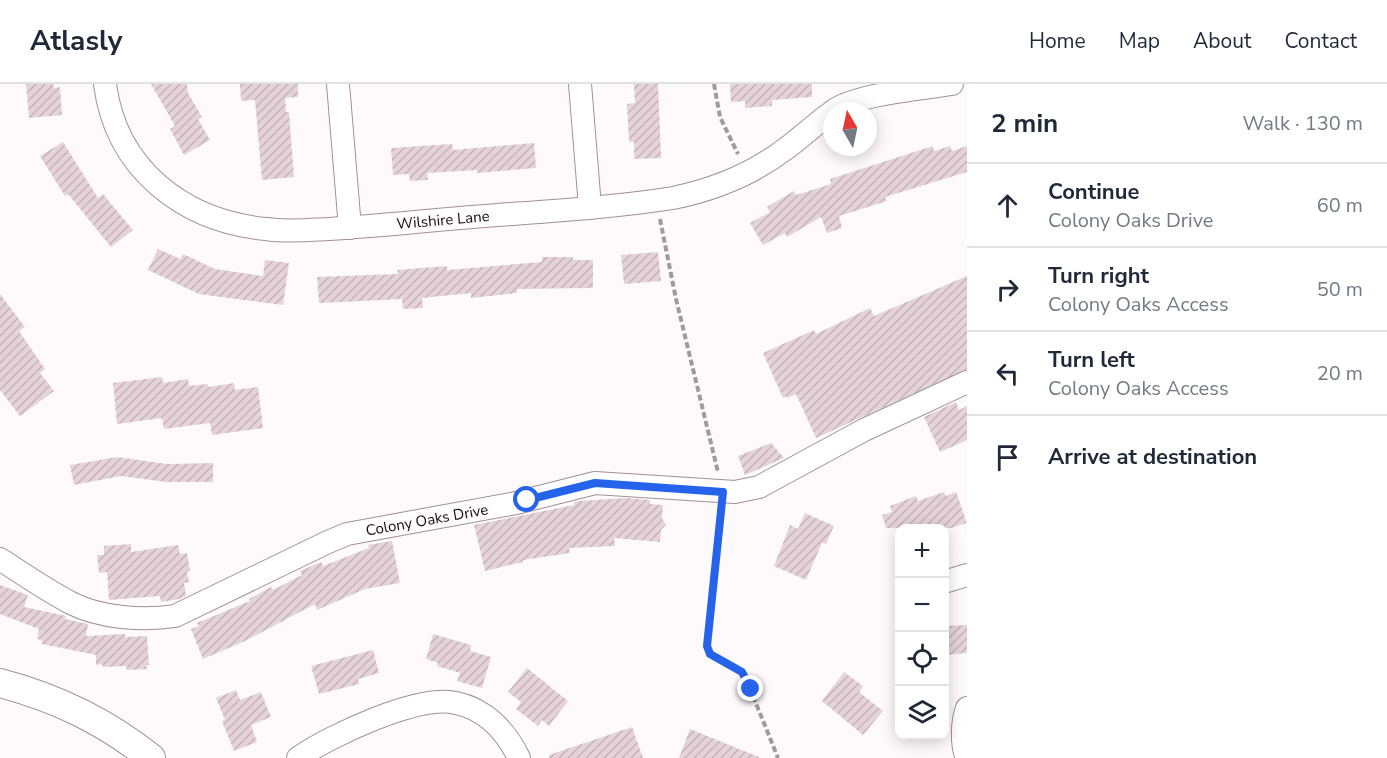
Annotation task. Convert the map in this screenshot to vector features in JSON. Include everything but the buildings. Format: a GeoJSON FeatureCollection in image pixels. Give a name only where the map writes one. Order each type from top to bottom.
{"type":"FeatureCollection","features":[{"type":"Feature","properties":{"kind":"street","name":"Wilshire Lane"},"geometry":{"type":"LineString","coordinates":[[105,84],[113,120],[123,145],[153,182],[170,195],[198,210],[241,226],[268,230],[350,228],[656,201],[690,194],[747,172],[783,151],[823,119]]}},
{"type":"Feature","properties":{"kind":"street"},"geometry":{"type":"LineString","coordinates":[[338,84],[350,228]]}},
{"type":"Feature","properties":{"kind":"street"},"geometry":{"type":"LineString","coordinates":[[580,84],[590,207]]}},
{"type":"Feature","properties":{"kind":"street","name":"Wilshire Lane"},"geometry":{"type":"LineString","coordinates":[[850,102],[952,84]]}},
{"type":"Feature","properties":{"kind":"street","name":"Colony Oaks Drive"},"geometry":{"type":"LineString","coordinates":[[0,559],[73,604],[102,614],[162,618],[190,611],[347,534],[516,503],[595,483],[723,492],[748,491],[864,430],[967,382]]}},
{"type":"Feature","properties":{"kind":"street"},"geometry":{"type":"LineString","coordinates":[[949,581],[967,575]]}},
{"type":"Feature","properties":{"kind":"street"},"geometry":{"type":"LineString","coordinates":[[0,683],[77,710],[123,736],[151,758]]}},
{"type":"Feature","properties":{"kind":"street"},"geometry":{"type":"LineString","coordinates":[[298,758],[348,729],[379,717],[435,701],[454,702],[474,709],[487,717],[514,747],[519,758]]}},
{"type":"Feature","properties":{"kind":"street"},"geometry":{"type":"LineString","coordinates":[[967,708],[964,715],[964,752],[967,758]]}},
{"type":"Feature","properties":{"kind":"path"},"geometry":{"type":"LineString","coordinates":[[714,84],[720,117],[747,172]]}},
{"type":"Feature","properties":{"kind":"path"},"geometry":{"type":"LineString","coordinates":[[656,201],[676,299],[723,492],[707,646],[710,654],[738,668],[745,676],[778,758]]}},
{"type":"Feature","properties":{"kind":"route"},"geometry":{"type":"LineString","coordinates":[[527,500],[595,483],[723,492],[706,641],[710,654],[738,668],[751,689]]}}]}
